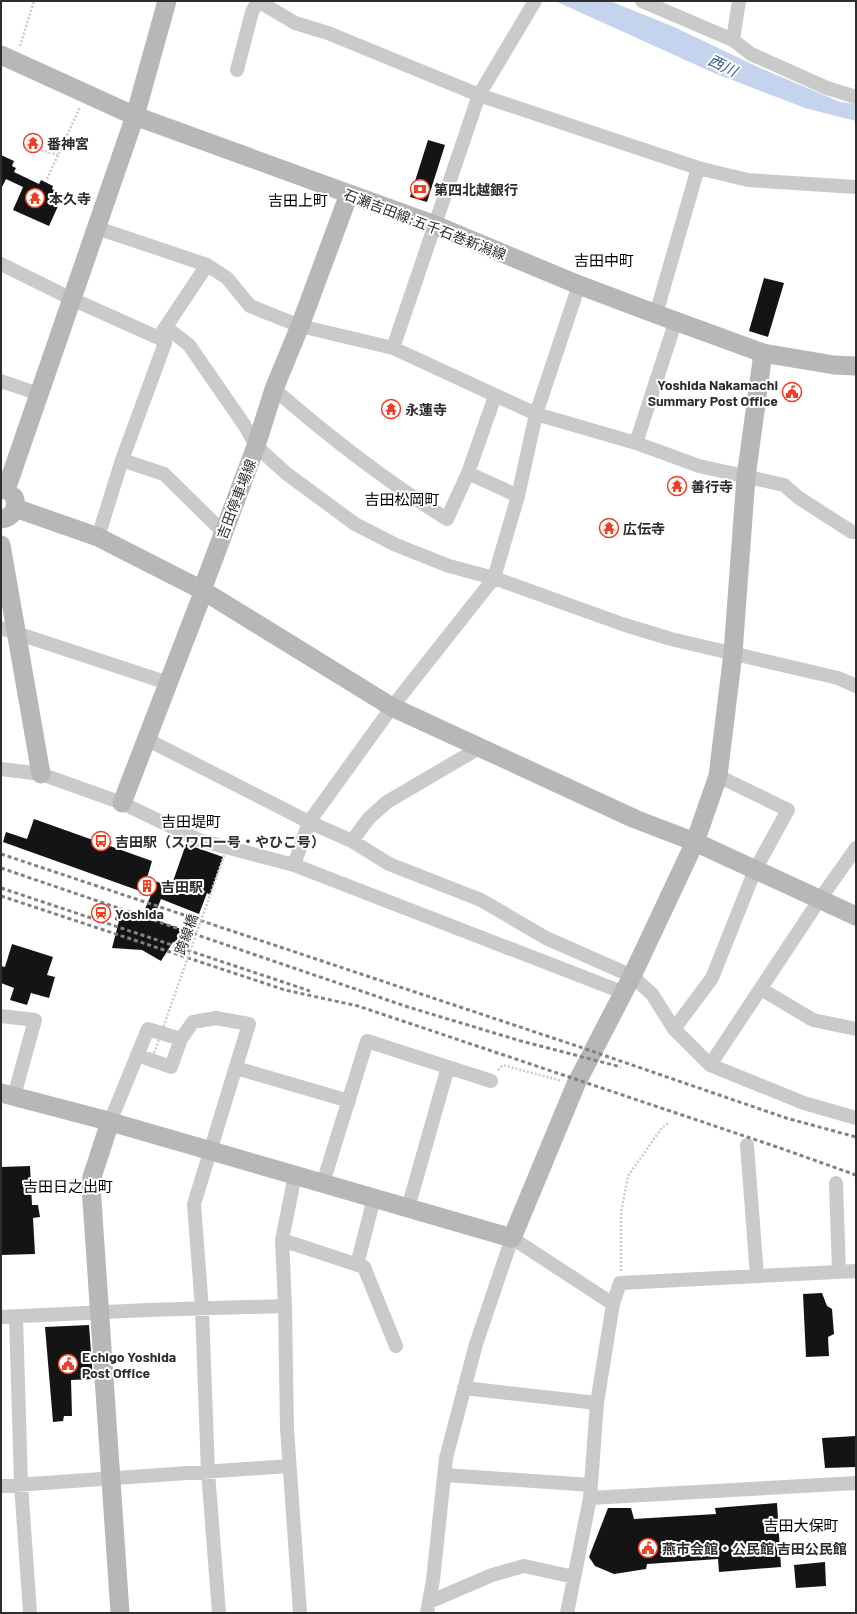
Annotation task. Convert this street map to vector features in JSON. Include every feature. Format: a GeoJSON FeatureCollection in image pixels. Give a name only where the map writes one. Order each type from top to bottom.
{"type":"FeatureCollection","features":[{"type":"Feature","properties":{"kind":"street"},"geometry":{"type":"LineString","coordinates":[[167,1],[135,116],[39,394],[3,490],[13,496],[8,513],[98,537],[202,590],[392,707],[635,819],[695,842],[856,916]]}},
{"type":"Feature","properties":{"kind":"street"},"geometry":{"type":"LineString","coordinates":[[237,70],[252,12],[258,1],[295,23],[328,33],[479,95],[698,168],[748,180],[856,187]]}},
{"type":"Feature","properties":{"kind":"street"},"geometry":{"type":"LineString","coordinates":[[393,348],[479,95],[535,1]]}},
{"type":"Feature","properties":{"kind":"street"},"geometry":{"type":"LineString","coordinates":[[642,1],[733,40],[751,54],[827,88],[856,97]]}},
{"type":"Feature","properties":{"kind":"street"},"geometry":{"type":"LineString","coordinates":[[733,40],[739,1]]}},
{"type":"Feature","properties":{"kind":"street","name":"石瀬吉田線;五千石巻新潟線"},"geometry":{"type":"LineString","coordinates":[[8,58],[135,116],[435,225],[578,285],[656,314],[763,352],[834,365],[856,366]]}},
{"type":"Feature","properties":{"kind":"street"},"geometry":{"type":"LineString","coordinates":[[656,314],[698,168]]}},
{"type":"Feature","properties":{"kind":"street","name":"吉田停車場線"},"geometry":{"type":"LineString","coordinates":[[122,803],[201,598],[202,590],[256,446],[274,389],[300,326],[349,194]]}},
{"type":"Feature","properties":{"kind":"street"},"geometry":{"type":"LineString","coordinates":[[97,228],[207,265],[227,278],[250,306],[300,326],[393,348],[536,414],[636,443],[699,466],[784,485],[799,498],[852,532],[856,532]]}},
{"type":"Feature","properties":{"kind":"street"},"geometry":{"type":"LineString","coordinates":[[1,264],[72,299],[163,333],[189,345],[245,426],[256,446],[287,474],[355,524],[396,545],[449,566],[494,578],[622,624],[671,639],[838,678],[856,686]]}},
{"type":"Feature","properties":{"kind":"street"},"geometry":{"type":"LineString","coordinates":[[98,537],[122,460],[164,343],[163,333],[207,265]]}},
{"type":"Feature","properties":{"kind":"street"},"geometry":{"type":"LineString","coordinates":[[294,866],[308,822],[392,707],[494,578],[518,496],[536,414],[578,285]]}},
{"type":"Feature","properties":{"kind":"street"},"geometry":{"type":"LineString","coordinates":[[636,443],[676,320]]}},
{"type":"Feature","properties":{"kind":"street"},"geometry":{"type":"LineString","coordinates":[[428,1607],[433,1580],[446,1458],[476,1344],[512,1238],[576,1084],[590,1059],[622,992],[632,976],[695,842],[718,776],[733,653],[746,477],[763,352]]}},
{"type":"Feature","properties":{"kind":"street"},"geometry":{"type":"LineString","coordinates":[[1,381],[39,394]]}},
{"type":"Feature","properties":{"kind":"street"},"geometry":{"type":"LineString","coordinates":[[274,389],[321,429],[416,500],[446,519],[468,473],[495,396]]}},
{"type":"Feature","properties":{"kind":"street"},"geometry":{"type":"LineString","coordinates":[[122,460],[164,474],[224,532]]}},
{"type":"Feature","properties":{"kind":"street"},"geometry":{"type":"LineString","coordinates":[[468,473],[518,496]]}},
{"type":"Feature","properties":{"kind":"street"},"geometry":{"type":"LineString","coordinates":[[1,545],[8,631],[41,774]]}},
{"type":"Feature","properties":{"kind":"street"},"geometry":{"type":"LineString","coordinates":[[8,631],[168,682]]}},
{"type":"Feature","properties":{"kind":"street"},"geometry":{"type":"LineString","coordinates":[[146,739],[308,822],[352,841],[389,864],[481,900],[546,938],[632,976],[652,994],[674,1029],[710,1065],[804,1103],[856,1118]]}},
{"type":"Feature","properties":{"kind":"street"},"geometry":{"type":"LineString","coordinates":[[352,841],[369,818],[387,802],[480,748]]}},
{"type":"Feature","properties":{"kind":"street"},"geometry":{"type":"LineString","coordinates":[[1,769],[41,774],[122,803],[199,840],[294,866],[622,992]]}},
{"type":"Feature","properties":{"kind":"street"},"geometry":{"type":"LineString","coordinates":[[674,1029],[712,978],[756,870],[788,810],[718,776]]}},
{"type":"Feature","properties":{"kind":"street"},"geometry":{"type":"LineString","coordinates":[[710,1065],[820,899],[856,848]]}},
{"type":"Feature","properties":{"kind":"street"},"geometry":{"type":"LineString","coordinates":[[761,989],[813,1020],[856,1029]]}},
{"type":"Feature","properties":{"kind":"street"},"geometry":{"type":"LineString","coordinates":[[1,1016],[35,1020],[7,1095],[110,1122],[512,1238],[613,1304]]}},
{"type":"Feature","properties":{"kind":"street"},"geometry":{"type":"LineString","coordinates":[[137,1055],[171,1067],[181,1039],[193,1022],[216,1018],[250,1024],[194,1204],[202,1309],[208,1472],[218,1613]]}},
{"type":"Feature","properties":{"kind":"street"},"geometry":{"type":"LineString","coordinates":[[120,1613],[91,1186],[92,1177],[110,1122],[148,1029],[181,1039]]}},
{"type":"Feature","properties":{"kind":"street"},"geometry":{"type":"LineString","coordinates":[[323,1183],[368,1041],[491,1081]]}},
{"type":"Feature","properties":{"kind":"street"},"geometry":{"type":"LineString","coordinates":[[408,1208],[448,1067]]}},
{"type":"Feature","properties":{"kind":"street"},"geometry":{"type":"LineString","coordinates":[[236,1068],[349,1101]]}},
{"type":"Feature","properties":{"kind":"street"},"geometry":{"type":"LineString","coordinates":[[747,1145],[757,1276]]}},
{"type":"Feature","properties":{"kind":"street"},"geometry":{"type":"LineString","coordinates":[[295,1175],[282,1240],[289,1466],[300,1613]]}},
{"type":"Feature","properties":{"kind":"street"},"geometry":{"type":"LineString","coordinates":[[836,1183],[839,1272]]}},
{"type":"Feature","properties":{"kind":"street"},"geometry":{"type":"LineString","coordinates":[[357,1264],[374,1198]]}},
{"type":"Feature","properties":{"kind":"street"},"geometry":{"type":"LineString","coordinates":[[282,1240],[364,1267],[396,1346]]}},
{"type":"Feature","properties":{"kind":"street"},"geometry":{"type":"LineString","coordinates":[[567,1613],[590,1492],[597,1403],[613,1304],[620,1283],[856,1271]]}},
{"type":"Feature","properties":{"kind":"street"},"geometry":{"type":"LineString","coordinates":[[1,1317],[285,1306]]}},
{"type":"Feature","properties":{"kind":"street"},"geometry":{"type":"LineString","coordinates":[[16,1317],[21,1484],[30,1613]]}},
{"type":"Feature","properties":{"kind":"street"},"geometry":{"type":"LineString","coordinates":[[464,1388],[597,1403]]}},
{"type":"Feature","properties":{"kind":"street"},"geometry":{"type":"LineString","coordinates":[[1,1486],[289,1466]]}},
{"type":"Feature","properties":{"kind":"street"},"geometry":{"type":"LineString","coordinates":[[444,1476],[590,1492],[856,1483]]}},
{"type":"Feature","properties":{"kind":"street"},"geometry":{"type":"LineString","coordinates":[[428,1607],[492,1575],[524,1566],[574,1577]]}},
{"type":"Feature","properties":{"kind":"path"},"geometry":{"type":"LineString","coordinates":[[8,58],[34,1]]}},
{"type":"Feature","properties":{"kind":"path"},"geometry":{"type":"LineString","coordinates":[[47,179],[86,93]]}},
{"type":"Feature","properties":{"kind":"path"},"geometry":{"type":"LineString","coordinates":[[41,150],[58,155]]}},
{"type":"Feature","properties":{"kind":"path","name":"跨線橋"},"geometry":{"type":"LineString","coordinates":[[154,1053],[225,853]]}},
{"type":"Feature","properties":{"kind":"path"},"geometry":{"type":"LineString","coordinates":[[491,1081],[503,1064],[576,1084]]}},
{"type":"Feature","properties":{"kind":"path"},"geometry":{"type":"LineString","coordinates":[[620,1283],[621,1213],[628,1176],[661,1129],[668,1123]]}},
{"type":"Feature","properties":{"kind":"water","name":"西川"},"geometry":{"type":"Polygon","coordinates":[[[555,1],[610,1],[674,27],[758,67],[840,102],[856,104],[856,121],[805,108],[714,73],[555,1]]]}},
{"type":"Feature","properties":{"kind":"building"},"geometry":{"type":"Polygon","coordinates":[[[428,140],[445,145],[427,202],[410,197],[428,140]]]}},
{"type":"Feature","properties":{"kind":"building"},"geometry":{"type":"Polygon","coordinates":[[[1,155],[14,161],[12,166],[16,168],[14,172],[39,184],[41,180],[53,186],[52,189],[63,195],[49,226],[13,210],[23,187],[6,179],[1,189],[1,155]]]}},
{"type":"Feature","properties":{"kind":"building"},"geometry":{"type":"Polygon","coordinates":[[[764,278],[784,283],[768,337],[749,331],[764,278]]]}},
{"type":"Feature","properties":{"kind":"building","name":"吉田駅"},"geometry":{"type":"Polygon","coordinates":[[[34,819],[152,861],[147,878],[171,887],[186,844],[223,857],[210,895],[207,893],[199,914],[161,899],[153,919],[192,933],[188,947],[173,942],[161,961],[142,950],[112,948],[119,921],[115,920],[118,909],[142,916],[151,895],[3,842],[6,832],[27,839],[34,819]]]}},
{"type":"Feature","properties":{"kind":"building"},"geometry":{"type":"Polygon","coordinates":[[[12,944],[53,957],[47,975],[55,977],[49,998],[31,993],[27,1005],[10,1000],[14,988],[1,983],[1,966],[5,967],[12,944]]]}},
{"type":"Feature","properties":{"kind":"building"},"geometry":{"type":"Polygon","coordinates":[[[30,1166],[32,1205],[38,1205],[40,1217],[33,1218],[35,1254],[1,1255],[1,1167],[30,1166]]]}},
{"type":"Feature","properties":{"kind":"building"},"geometry":{"type":"Polygon","coordinates":[[[822,1293],[827,1306],[832,1309],[834,1334],[828,1337],[829,1356],[806,1357],[803,1294],[822,1293]]]}},
{"type":"Feature","properties":{"kind":"building"},"geometry":{"type":"Polygon","coordinates":[[[89,1325],[93,1379],[71,1380],[72,1416],[64,1416],[63,1421],[53,1422],[45,1327],[89,1325]]]}},
{"type":"Feature","properties":{"kind":"building"},"geometry":{"type":"Polygon","coordinates":[[[856,1436],[856,1467],[825,1468],[822,1438],[856,1436]]]}},
{"type":"Feature","properties":{"kind":"building"},"geometry":{"type":"Polygon","coordinates":[[[777,1503],[781,1567],[719,1572],[718,1559],[647,1564],[646,1569],[614,1574],[595,1566],[589,1557],[608,1508],[631,1508],[634,1519],[716,1514],[715,1508],[777,1503]]]}},
{"type":"Feature","properties":{"kind":"building"},"geometry":{"type":"Polygon","coordinates":[[[825,1562],[826,1586],[796,1588],[794,1565],[825,1562]]]}},
{"type":"Feature","properties":{"kind":"railway"},"geometry":{"type":"LineString","coordinates":[[1,854],[574,1045],[786,1118],[856,1137]]}},
{"type":"Feature","properties":{"kind":"railway"},"geometry":{"type":"LineString","coordinates":[[1,868],[408,1007],[521,1041],[621,1067]]}},
{"type":"Feature","properties":{"kind":"railway"},"geometry":{"type":"LineString","coordinates":[[1,888],[310,991]]}},
{"type":"Feature","properties":{"kind":"railway"},"geometry":{"type":"LineString","coordinates":[[1,896],[285,990],[358,1006],[856,1175]]}},
{"type":"Feature","properties":{"kind":"place","name":"番神宮"},"geometry":{"type":"Point","coordinates":[33,143]}},
{"type":"Feature","properties":{"kind":"place","name":"第四北越銀行"},"geometry":{"type":"Point","coordinates":[420,189]}},
{"type":"Feature","properties":{"kind":"place","name":"本久寺"},"geometry":{"type":"Point","coordinates":[35,198]}},
{"type":"Feature","properties":{"kind":"place","name":"Yoshida Nakamachi Summary Post Office"},"geometry":{"type":"Point","coordinates":[792,392]}},
{"type":"Feature","properties":{"kind":"place","name":"永蓮寺"},"geometry":{"type":"Point","coordinates":[391,409]}},
{"type":"Feature","properties":{"kind":"place","name":"善行寺"},"geometry":{"type":"Point","coordinates":[677,486]}},
{"type":"Feature","properties":{"kind":"place","name":"広伝寺"},"geometry":{"type":"Point","coordinates":[609,528]}},
{"type":"Feature","properties":{"kind":"place","name":"吉田駅（スワロー号・やひこ号）"},"geometry":{"type":"Point","coordinates":[101,841]}},
{"type":"Feature","properties":{"kind":"place","name":"吉田駅"},"geometry":{"type":"Point","coordinates":[147,886]}},
{"type":"Feature","properties":{"kind":"place","name":"Yoshida"},"geometry":{"type":"Point","coordinates":[101,913]}},
{"type":"Feature","properties":{"kind":"place","name":"Echigo Yoshida Post Office"},"geometry":{"type":"Point","coordinates":[68,1364]}},
{"type":"Feature","properties":{"kind":"place","name":"燕市会館・公民館 吉田公民館"},"geometry":{"type":"Point","coordinates":[648,1548]}},
{"type":"Feature","properties":{"kind":"district","name":"吉田上町"},"geometry":{"type":"Point","coordinates":[298,200]}},
{"type":"Feature","properties":{"kind":"district","name":"吉田中町"},"geometry":{"type":"Point","coordinates":[604,260]}},
{"type":"Feature","properties":{"kind":"district","name":"吉田松岡町"},"geometry":{"type":"Point","coordinates":[402,499]}},
{"type":"Feature","properties":{"kind":"district","name":"吉田堤町"},"geometry":{"type":"Point","coordinates":[191,821]}},
{"type":"Feature","properties":{"kind":"district","name":"吉田日之出町"},"geometry":{"type":"Point","coordinates":[68,1186]}},
{"type":"Feature","properties":{"kind":"district","name":"吉田大保町"},"geometry":{"type":"Point","coordinates":[801,1525]}}]}
